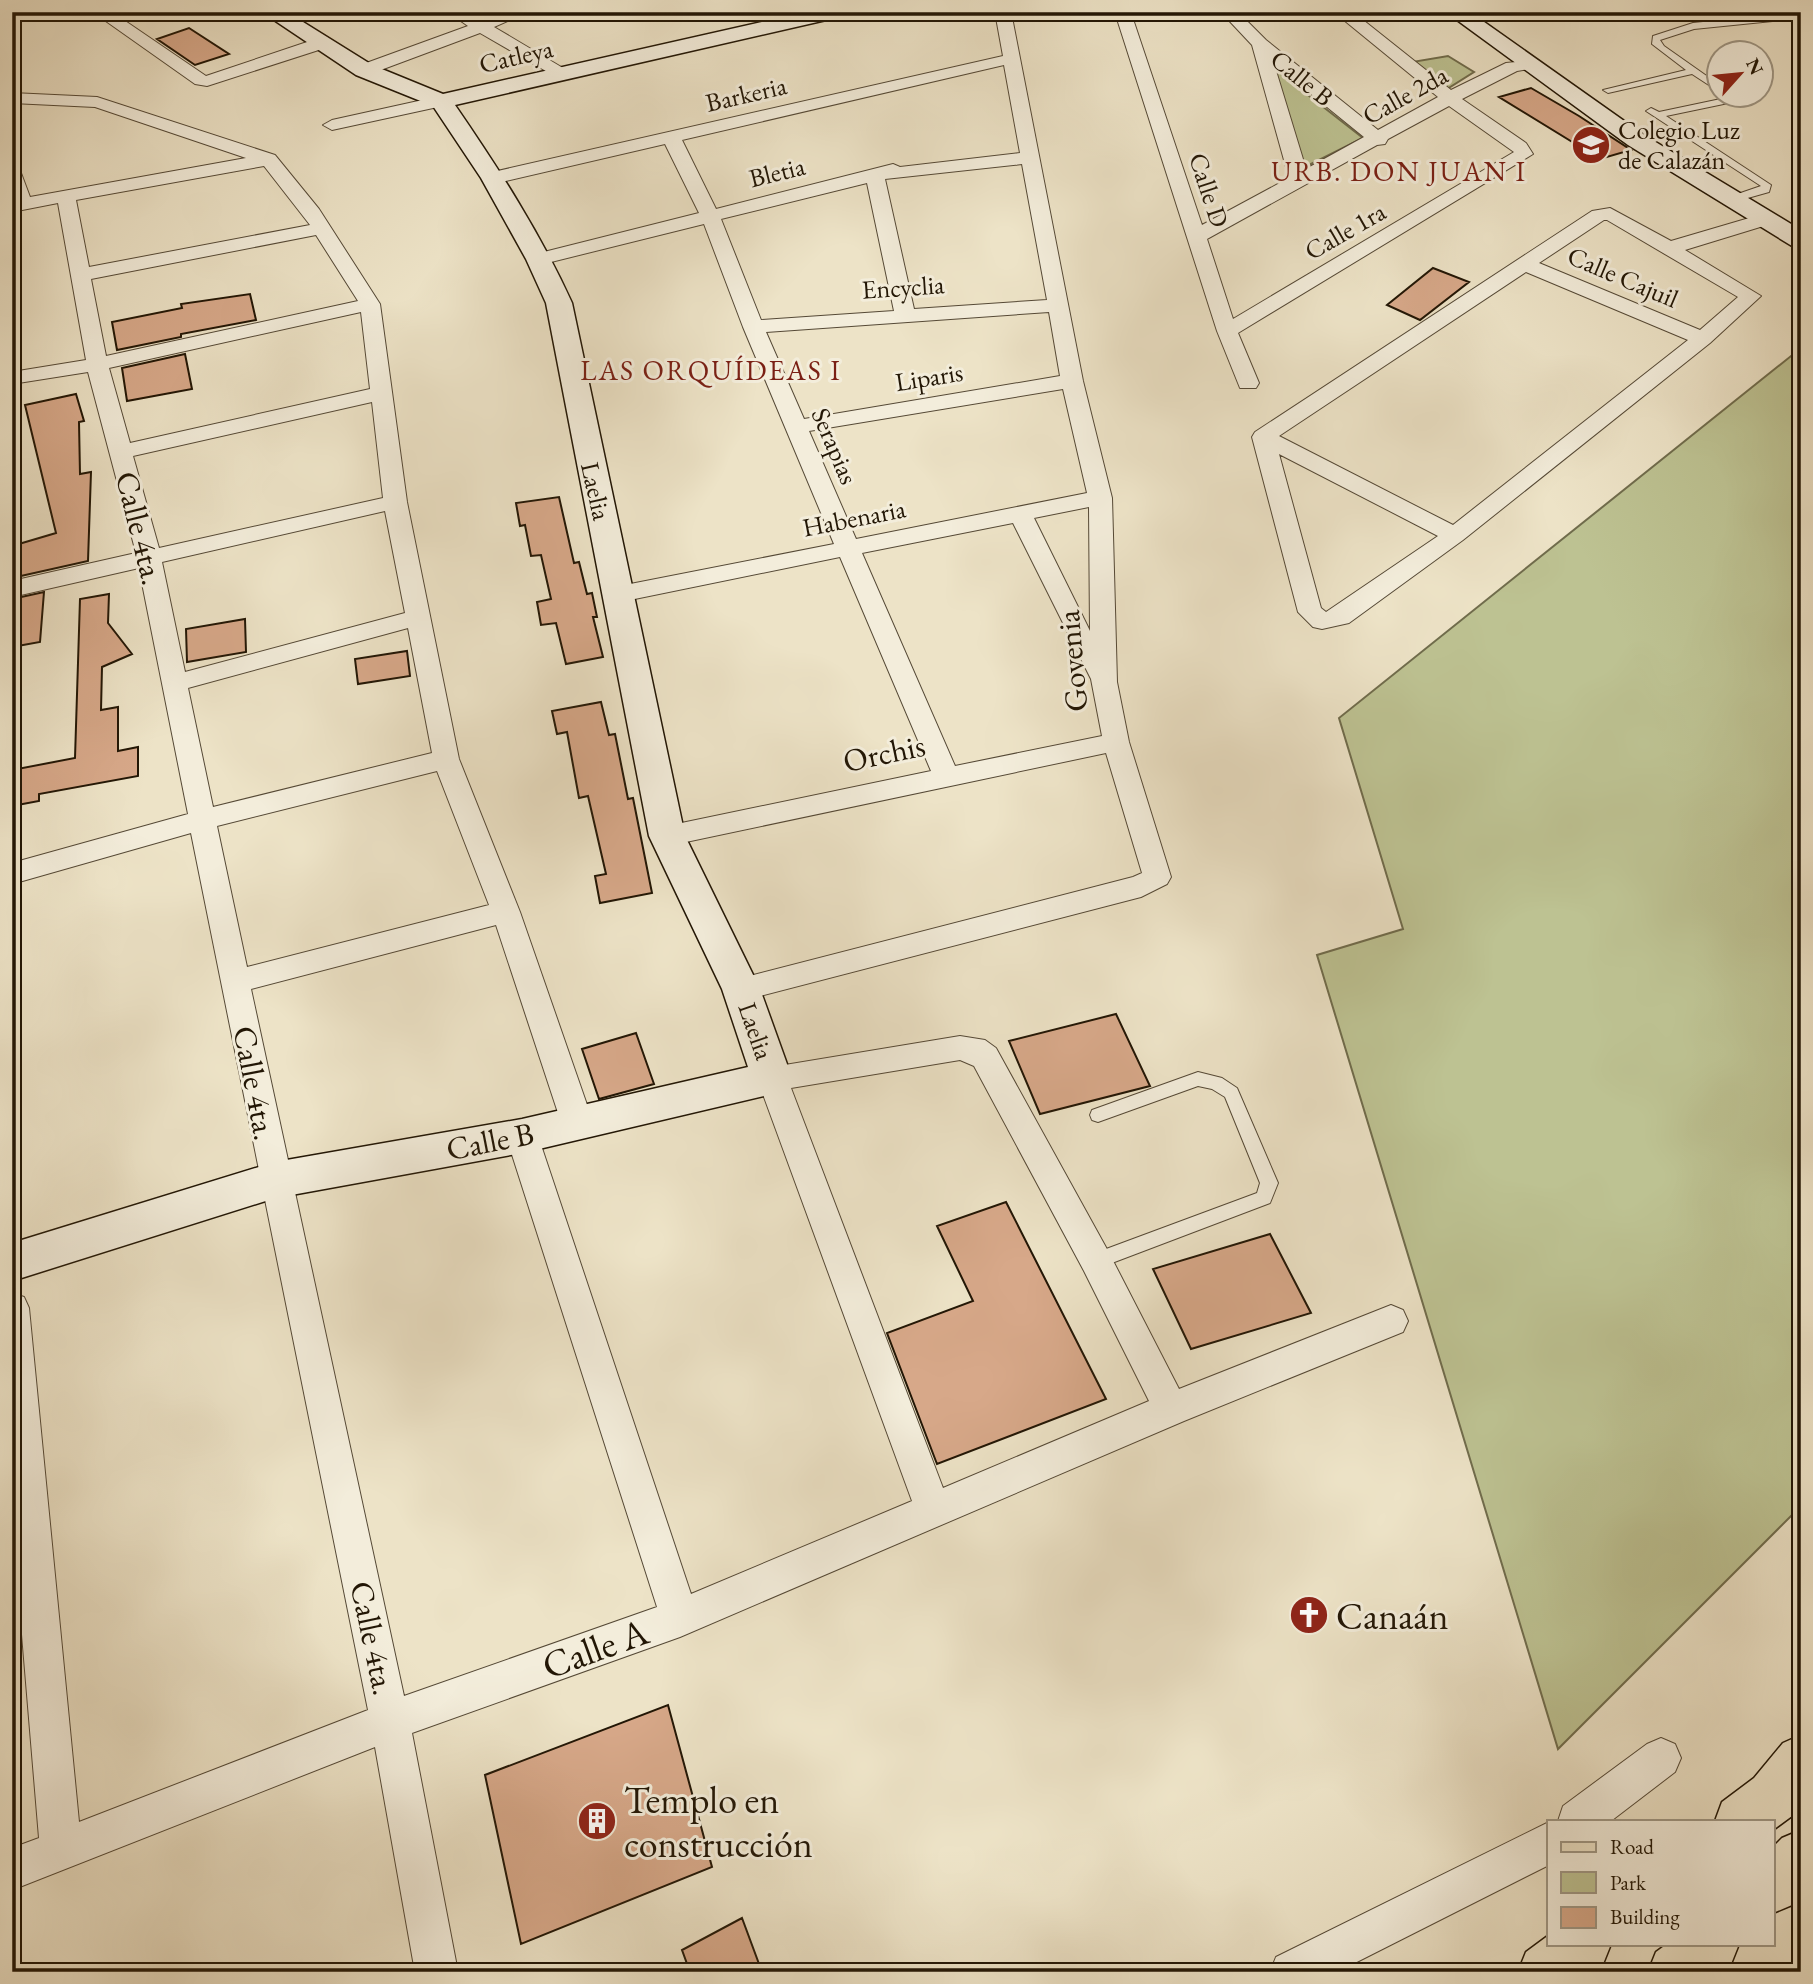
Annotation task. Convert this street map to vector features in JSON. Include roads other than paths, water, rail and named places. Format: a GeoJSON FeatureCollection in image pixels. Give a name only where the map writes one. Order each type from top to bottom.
{"type":"FeatureCollection","features":[{"type":"Feature","properties":{"kind":"main road"},"geometry":{"type":"LineString","coordinates":[[1742,1820],[1773,1797],[1801,1761]]}},
{"type":"Feature","properties":{"kind":"main road"},"geometry":{"type":"LineString","coordinates":[[1774,1885],[1801,1857]]}},
{"type":"Feature","properties":{"kind":"main road"},"geometry":{"type":"LineString","coordinates":[[1546,1972],[1580,1946]]}},
{"type":"Feature","properties":{"kind":"main road"},"geometry":{"type":"LineString","coordinates":[[1676,1972],[1708,1946]]}},
{"type":"Feature","properties":{"kind":"street"},"geometry":{"type":"LineString","coordinates":[[12,20],[36,12]]}},
{"type":"Feature","properties":{"kind":"street"},"geometry":{"type":"LineString","coordinates":[[101,12],[201,80],[208,81],[322,43]]}},
{"type":"Feature","properties":{"kind":"street"},"geometry":{"type":"LineString","coordinates":[[272,12],[364,70],[441,101]]}},
{"type":"Feature","properties":{"kind":"street"},"geometry":{"type":"LineString","coordinates":[[456,12],[564,74]]}},
{"type":"Feature","properties":{"kind":"street"},"geometry":{"type":"LineString","coordinates":[[364,70],[520,12]]}},
{"type":"Feature","properties":{"kind":"street","name":"Catleya"},"geometry":{"type":"LineString","coordinates":[[332,125],[835,12]]}},
{"type":"Feature","properties":{"kind":"street","name":"Govenia"},"geometry":{"type":"LineString","coordinates":[[741,989],[1141,886],[1157,877],[1116,742],[1104,682],[1100,498],[1072,382],[1003,12]]}},
{"type":"Feature","properties":{"kind":"street","name":"Calle D"},"geometry":{"type":"LineString","coordinates":[[1126,12],[1126,22],[1227,331],[1248,383]]}},
{"type":"Feature","properties":{"kind":"street","name":"Calle B"},"geometry":{"type":"LineString","coordinates":[[1229,12],[1260,44],[1379,140]]}},
{"type":"Feature","properties":{"kind":"street"},"geometry":{"type":"LineString","coordinates":[[1342,12],[1450,98]]}},
{"type":"Feature","properties":{"kind":"street"},"geometry":{"type":"LineString","coordinates":[[1456,12],[1636,140],[1801,241]]}},
{"type":"Feature","properties":{"kind":"street"},"geometry":{"type":"LineString","coordinates":[[1260,44],[1300,182]]}},
{"type":"Feature","properties":{"kind":"street","name":"Barkeria"},"geometry":{"type":"LineString","coordinates":[[493,178],[672,139],[1010,59]]}},
{"type":"Feature","properties":{"kind":"street","name":"Calle 2da"},"geometry":{"type":"LineString","coordinates":[[1197,236],[1379,140],[1450,98],[1512,67],[1530,64]]}},
{"type":"Feature","properties":{"kind":"street"},"geometry":{"type":"LineString","coordinates":[[12,98],[97,102],[268,159],[322,228],[370,304],[395,502],[446,758],[506,912],[577,1122]]}},
{"type":"Feature","properties":{"kind":"street","name":"Calle 1ra"},"geometry":{"type":"LineString","coordinates":[[1227,331],[1524,154],[1520,147],[1450,98]]}},
{"type":"Feature","properties":{"kind":"street","name":"Laelia"},"geometry":{"type":"LineString","coordinates":[[441,101],[493,178],[539,259],[559,303],[667,836],[741,989],[772,1078]]}},
{"type":"Feature","properties":{"kind":"street"},"geometry":{"type":"LineString","coordinates":[[905,314],[875,175],[1026,132]]}},
{"type":"Feature","properties":{"kind":"street","name":"Serapias"},"geometry":{"type":"LineString","coordinates":[[672,139],[710,215],[753,327],[946,776]]}},
{"type":"Feature","properties":{"kind":"street","name":"Bletia"},"geometry":{"type":"LineString","coordinates":[[539,259],[875,175],[1032,157]]}},
{"type":"Feature","properties":{"kind":"street"},"geometry":{"type":"LineString","coordinates":[[12,173],[17,205],[268,159]]}},
{"type":"Feature","properties":{"kind":"street","name":"Calle 4ta."},"geometry":{"type":"LineString","coordinates":[[66,196],[97,364],[149,556],[275,1180],[390,1721],[437,1972]]}},
{"type":"Feature","properties":{"kind":"street"},"geometry":{"type":"LineString","coordinates":[[1610,214],[1621,218],[1751,296],[1703,339],[1455,535],[1340,617],[1322,621],[1310,612],[1263,437],[1599,215],[1610,214]]}},
{"type":"Feature","properties":{"kind":"street"},"geometry":{"type":"LineString","coordinates":[[1670,248],[1763,220]]}},
{"type":"Feature","properties":{"kind":"street"},"geometry":{"type":"LineString","coordinates":[[81,275],[322,228]]}},
{"type":"Feature","properties":{"kind":"street","name":"Calle Cajuil"},"geometry":{"type":"LineString","coordinates":[[1524,264],[1703,339]]}},
{"type":"Feature","properties":{"kind":"street"},"geometry":{"type":"LineString","coordinates":[[12,377],[97,364],[370,304]]}},
{"type":"Feature","properties":{"kind":"street","name":"Encyclia"},"geometry":{"type":"LineString","coordinates":[[753,327],[1057,305]]}},
{"type":"Feature","properties":{"kind":"street","name":"Liparis"},"geometry":{"type":"LineString","coordinates":[[796,427],[1072,382]]}},
{"type":"Feature","properties":{"kind":"street"},"geometry":{"type":"LineString","coordinates":[[121,452],[383,393]]}},
{"type":"Feature","properties":{"kind":"street"},"geometry":{"type":"LineString","coordinates":[[1263,437],[1455,535]]}},
{"type":"Feature","properties":{"kind":"street","name":"Habenaria"},"geometry":{"type":"LineString","coordinates":[[620,594],[1100,498]]}},
{"type":"Feature","properties":{"kind":"street"},"geometry":{"type":"LineString","coordinates":[[12,589],[395,502]]}},
{"type":"Feature","properties":{"kind":"street"},"geometry":{"type":"LineString","coordinates":[[1020,513],[1104,682]]}},
{"type":"Feature","properties":{"kind":"street"},"geometry":{"type":"LineString","coordinates":[[175,683],[420,617]]}},
{"type":"Feature","properties":{"kind":"street","name":"Orchis"},"geometry":{"type":"LineString","coordinates":[[667,836],[1116,742]]}},
{"type":"Feature","properties":{"kind":"street"},"geometry":{"type":"LineString","coordinates":[[12,874],[203,820],[446,758]]}},
{"type":"Feature","properties":{"kind":"street"},"geometry":{"type":"LineString","coordinates":[[235,982],[506,912]]}},
{"type":"Feature","properties":{"kind":"street","name":"Calle B"},"geometry":{"type":"LineString","coordinates":[[12,1262],[275,1180],[522,1136],[772,1078],[960,1048],[974,1049],[985,1057],[1096,1261]]}},
{"type":"Feature","properties":{"kind":"street"},"geometry":{"type":"LineString","coordinates":[[772,1078],[933,1509]]}},
{"type":"Feature","properties":{"kind":"street"},"geometry":{"type":"LineString","coordinates":[[522,1136],[680,1618]]}},
{"type":"Feature","properties":{"kind":"street"},"geometry":{"type":"LineString","coordinates":[[1096,1261],[1171,1409]]}},
{"type":"Feature","properties":{"kind":"street"},"geometry":{"type":"LineString","coordinates":[[12,1308],[61,1850]]}},
{"type":"Feature","properties":{"kind":"street","name":"Calle A"},"geometry":{"type":"LineString","coordinates":[[12,1869],[390,1721],[680,1618],[1171,1409],[1391,1321]]}},
{"type":"Feature","properties":{"kind":"street"},"geometry":{"type":"LineString","coordinates":[[1579,1820],[1661,1758]]}},
{"type":"Feature","properties":{"kind":"street"},"geometry":{"type":"LineString","coordinates":[[1291,1972],[1547,1844]]}},
{"type":"Feature","properties":{"kind":"lane"},"geometry":{"type":"LineString","coordinates":[[1704,78],[1661,48],[1655,42],[1656,38],[1693,26],[1801,15]]}},
{"type":"Feature","properties":{"kind":"lane"},"geometry":{"type":"LineString","coordinates":[[1608,90],[1694,71]]}},
{"type":"Feature","properties":{"kind":"lane"},"geometry":{"type":"LineString","coordinates":[[1704,103],[1655,113],[1766,185],[1765,190],[1730,200]]}},
{"type":"Feature","properties":{"kind":"lane"},"geometry":{"type":"LineString","coordinates":[[1670,123],[1741,108]]}},
{"type":"Feature","properties":{"kind":"lane"},"geometry":{"type":"LineString","coordinates":[[1096,1261],[1248,1206],[1264,1198],[1269,1183],[1231,1093],[1216,1083],[1198,1079],[1098,1115]]}},
{"type":"Feature","properties":{"kind":"place","name":"Colegio Luz de Calazán"},"geometry":{"type":"Point","coordinates":[1591,145]}},
{"type":"Feature","properties":{"kind":"place","name":"Canaán"},"geometry":{"type":"Point","coordinates":[1309,1615]}},
{"type":"Feature","properties":{"kind":"place","name":"Templo en construcción"},"geometry":{"type":"Point","coordinates":[597,1821]}},
{"type":"Feature","properties":{"kind":"district","name":"URB. DON JUAN I"},"geometry":{"type":"Point","coordinates":[1399,171]}},
{"type":"Feature","properties":{"kind":"district","name":"LAS ORQUÍDEAS I"},"geometry":{"type":"Point","coordinates":[711,370]}}]}
